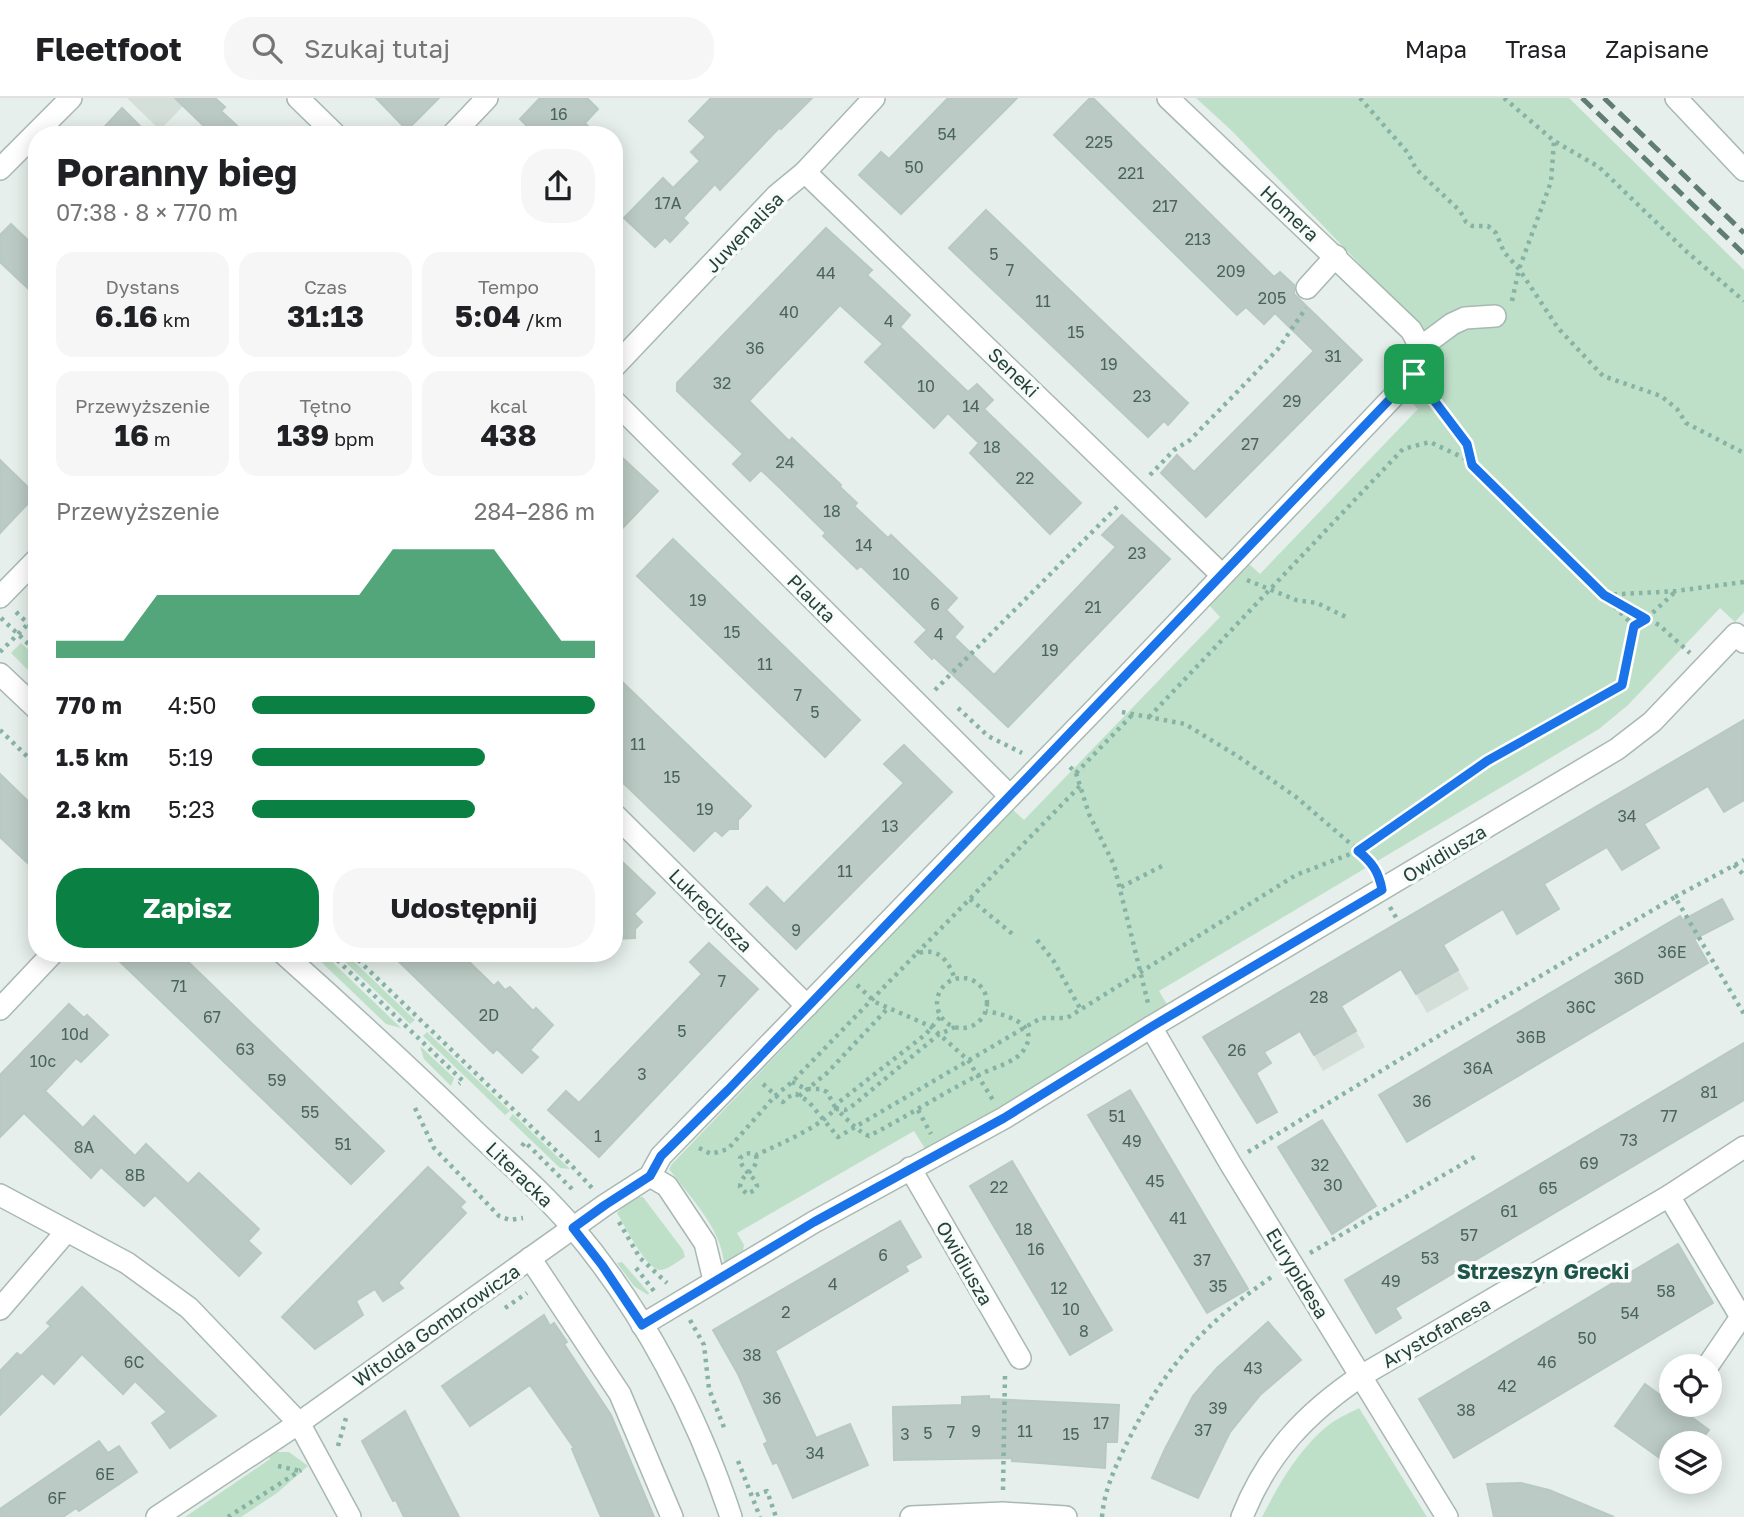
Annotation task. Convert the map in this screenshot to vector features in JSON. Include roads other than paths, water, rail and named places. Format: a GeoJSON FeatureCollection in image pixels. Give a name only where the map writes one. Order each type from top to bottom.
{"type":"FeatureCollection","features":[{"type":"Feature","properties":{"kind":"street"},"geometry":{"type":"LineString","coordinates":[[43,126],[71,98]]}},
{"type":"Feature","properties":{"kind":"street"},"geometry":{"type":"LineString","coordinates":[[298,98],[327,126]]}},
{"type":"Feature","properties":{"kind":"street"},"geometry":{"type":"LineString","coordinates":[[461,126],[487,98]]}},
{"type":"Feature","properties":{"kind":"street","name":"Juwenalisa"},"geometry":{"type":"LineString","coordinates":[[623,358],[874,98]]}},
{"type":"Feature","properties":{"kind":"street","name":"Homera"},"geometry":{"type":"LineString","coordinates":[[1168,98],[1336,256],[1416,338]]}},
{"type":"Feature","properties":{"kind":"street"},"geometry":{"type":"LineString","coordinates":[[1676,98],[1744,170]]}},
{"type":"Feature","properties":{"kind":"street"},"geometry":{"type":"LineString","coordinates":[[0,169],[28,141]]}},
{"type":"Feature","properties":{"kind":"street","name":"Seneki"},"geometry":{"type":"LineString","coordinates":[[805,172],[1222,575]]}},
{"type":"Feature","properties":{"kind":"street"},"geometry":{"type":"LineString","coordinates":[[1307,288],[1336,256]]}},
{"type":"Feature","properties":{"kind":"street"},"geometry":{"type":"LineString","coordinates":[[714,1280],[705,1243],[667,1186],[650,1176],[661,1156],[1054,752],[1414,374],[1421,362],[1416,338],[1465,318],[1495,316]]}},
{"type":"Feature","properties":{"kind":"street","name":"Plauta"},"geometry":{"type":"LineString","coordinates":[[623,410],[1010,796]]}},
{"type":"Feature","properties":{"kind":"street"},"geometry":{"type":"LineString","coordinates":[[0,597],[28,568]]}},
{"type":"Feature","properties":{"kind":"street","name":"Owidiusza"},"geometry":{"type":"LineString","coordinates":[[642,1325],[714,1280],[910,1168],[1004,1118],[1152,1026],[1617,749],[1652,722],[1705,665],[1740,638]]}},
{"type":"Feature","properties":{"kind":"street"},"geometry":{"type":"LineString","coordinates":[[0,674],[28,700]]}},
{"type":"Feature","properties":{"kind":"street","name":"Lukrecjusza"},"geometry":{"type":"LineString","coordinates":[[623,823],[807,1006]]}},
{"type":"Feature","properties":{"kind":"street"},"geometry":{"type":"LineString","coordinates":[[0,1009],[44,962]]}},
{"type":"Feature","properties":{"kind":"street","name":"Literacka"},"geometry":{"type":"LineString","coordinates":[[293,962],[395,1053],[544,1196],[573,1228],[602,1265],[642,1325],[701,1437],[731,1517]]}},
{"type":"Feature","properties":{"kind":"street","name":"Eurypidesa"},"geometry":{"type":"LineString","coordinates":[[1152,1026],[1230,1163],[1447,1517]]}},
{"type":"Feature","properties":{"kind":"street","name":"Arystofanesa"},"geometry":{"type":"LineString","coordinates":[[1242,1517],[1261,1478],[1279,1450],[1299,1425],[1333,1395],[1669,1196],[1744,1147]]}},
{"type":"Feature","properties":{"kind":"street","name":"Owidiusza"},"geometry":{"type":"LineString","coordinates":[[910,1168],[1020,1358]]}},
{"type":"Feature","properties":{"kind":"street","name":"Witolda Gombrowicza"},"geometry":{"type":"LineString","coordinates":[[157,1517],[299,1423],[605,1205],[650,1176]]}},
{"type":"Feature","properties":{"kind":"street"},"geometry":{"type":"LineString","coordinates":[[0,1195],[127,1263],[189,1308],[299,1423],[350,1517]]}},
{"type":"Feature","properties":{"kind":"street"},"geometry":{"type":"LineString","coordinates":[[1669,1196],[1741,1317],[1716,1354]]}},
{"type":"Feature","properties":{"kind":"street"},"geometry":{"type":"LineString","coordinates":[[0,1309],[66,1232]]}},
{"type":"Feature","properties":{"kind":"street"},"geometry":{"type":"LineString","coordinates":[[530,1258],[620,1394],[672,1517]]}},
{"type":"Feature","properties":{"kind":"street"},"geometry":{"type":"LineString","coordinates":[[911,1517],[1003,1513],[1066,1517]]}},
{"type":"Feature","properties":{"kind":"railway"},"geometry":{"type":"LineString","coordinates":[[1582,98],[1744,254]]}},
{"type":"Feature","properties":{"kind":"railway"},"geometry":{"type":"LineString","coordinates":[[1604,98],[1744,233]]}},
{"type":"Feature","properties":{"kind":"district","name":"Strzeszyn Grecki"},"geometry":{"type":"Point","coordinates":[1543,1271]}}]}
